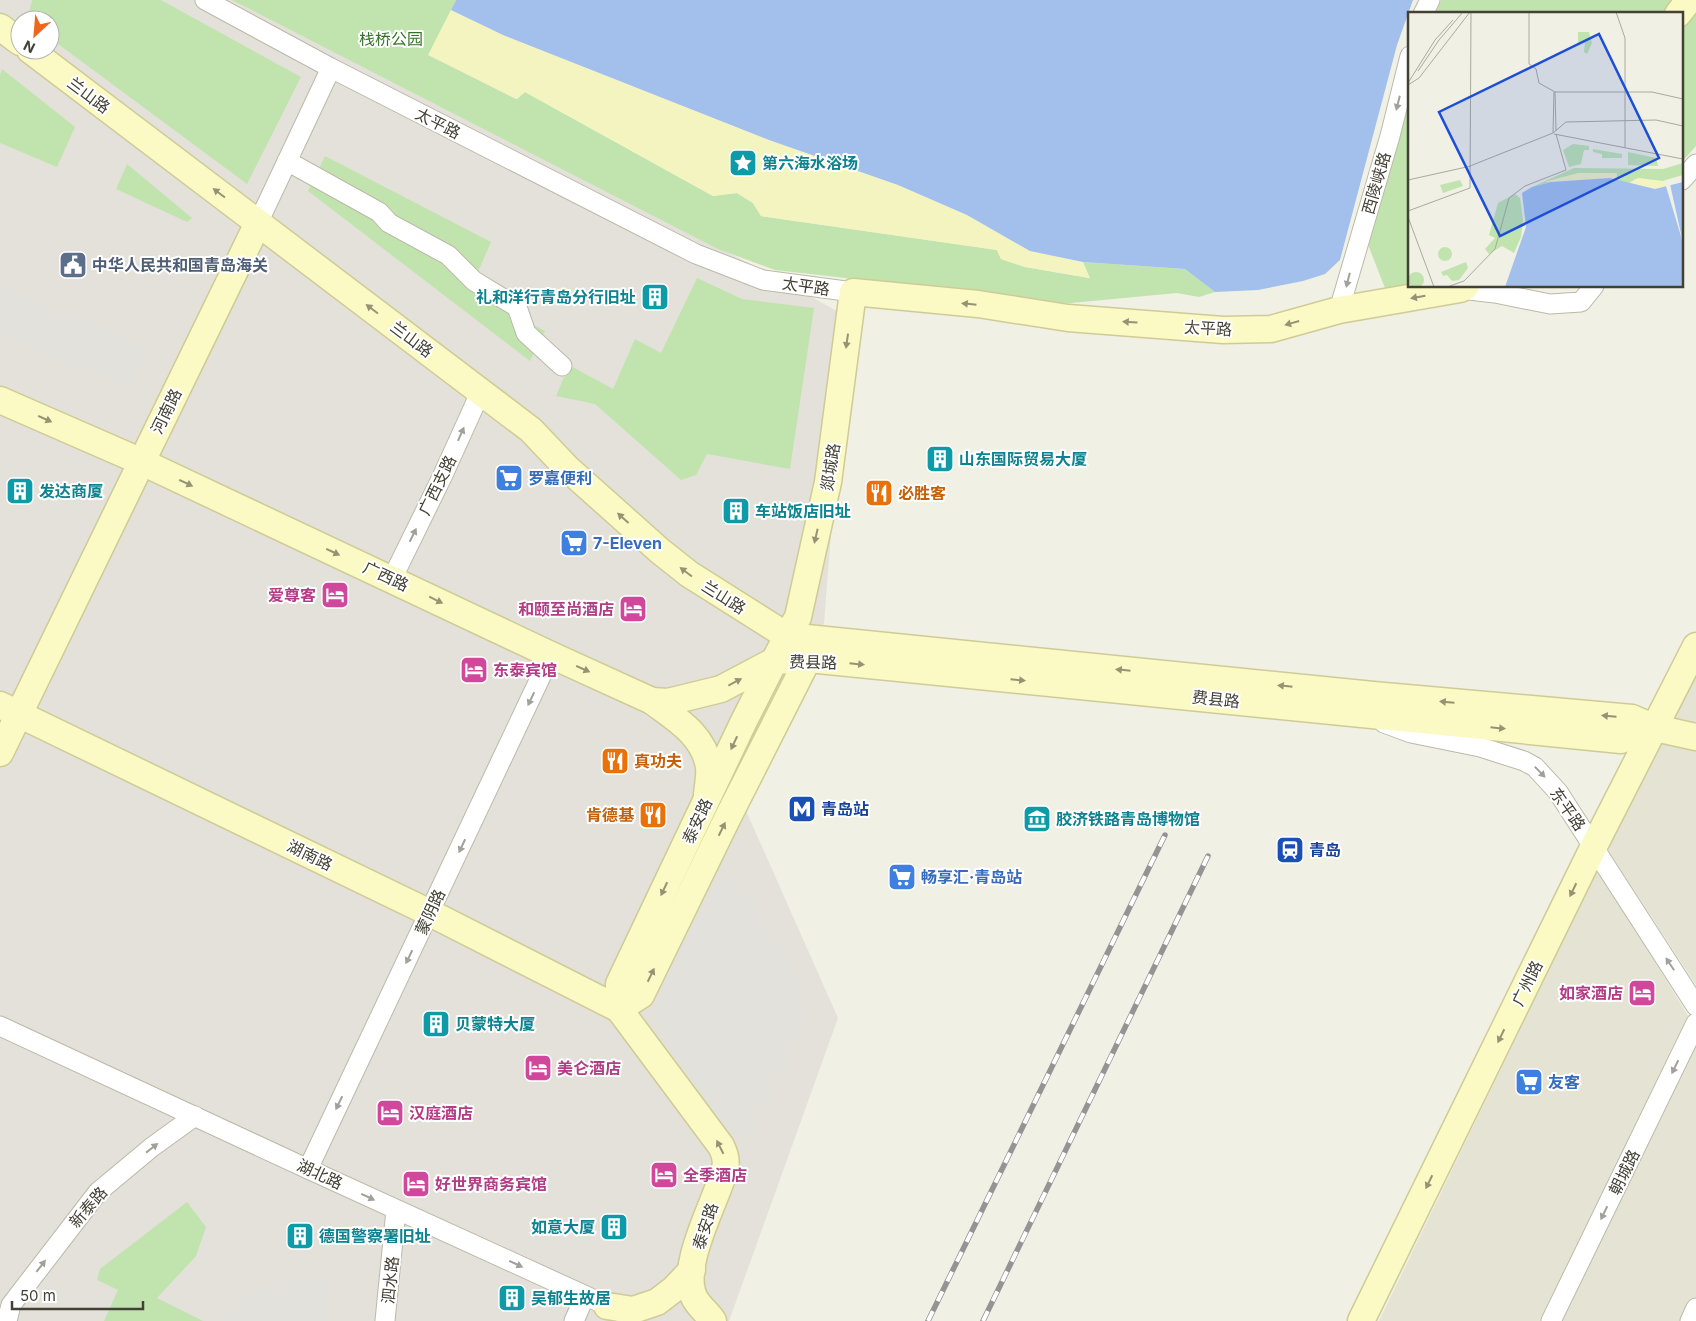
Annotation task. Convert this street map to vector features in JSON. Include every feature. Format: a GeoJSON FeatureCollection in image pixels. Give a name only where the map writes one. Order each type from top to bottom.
{"type":"FeatureCollection","features":[{"type":"Feature","properties":{"kind":"main road"},"geometry":{"type":"LineString","coordinates":[[1680,12],[1689,0]]}},
{"type":"Feature","properties":{"kind":"main road","name":"兰山路"},"geometry":{"type":"LineString","coordinates":[[43,60],[531,430],[567,468],[688,574],[786,636]]}},
{"type":"Feature","properties":{"kind":"main road","name":"河南路"},"geometry":{"type":"LineString","coordinates":[[0,753],[9,710],[142,462],[258,223]]}},
{"type":"Feature","properties":{"kind":"main road","name":"太平路"},"geometry":{"type":"LineString","coordinates":[[853,292],[978,304],[1068,318],[1223,330],[1271,330],[1339,310],[1463,288]]}},
{"type":"Feature","properties":{"kind":"main road","name":"郯城路"},"geometry":{"type":"LineString","coordinates":[[786,636],[798,617],[828,482],[853,292]]}},
{"type":"Feature","properties":{"kind":"main road","name":"广西路"},"geometry":{"type":"LineString","coordinates":[[0,400],[142,462],[652,701],[668,702],[721,689],[774,662]]}},
{"type":"Feature","properties":{"kind":"main road"},"geometry":{"type":"LineString","coordinates":[[786,636],[808,659]]}},
{"type":"Feature","properties":{"kind":"main road","name":"泰安路"},"geometry":{"type":"LineString","coordinates":[[714,1321],[694,1298],[690,1280],[703,1227],[726,1166],[724,1154],[721,1146],[619,1009],[619,984],[786,636]]}},
{"type":"Feature","properties":{"kind":"main road","name":"费县路"},"geometry":{"type":"LineString","coordinates":[[786,636],[1373,695],[1632,718],[1655,728],[1696,736]]}},
{"type":"Feature","properties":{"kind":"main road","name":"广州路"},"geometry":{"type":"LineString","coordinates":[[1361,1321],[1594,846],[1696,646]]}},
{"type":"Feature","properties":{"kind":"main road","name":"泰安路"},"geometry":{"type":"LineString","coordinates":[[619,1009],[641,995],[808,659]]}},
{"type":"Feature","properties":{"kind":"main road","name":"费县路"},"geometry":{"type":"LineString","coordinates":[[774,662],[808,659],[1621,740],[1655,728]]}},
{"type":"Feature","properties":{"kind":"main road"},"geometry":{"type":"LineString","coordinates":[[652,701],[689,728],[703,747],[709,768],[706,802]]}},
{"type":"Feature","properties":{"kind":"main road","name":"湖南路"},"geometry":{"type":"LineString","coordinates":[[9,710],[430,913],[619,1009]]}},
{"type":"Feature","properties":{"kind":"main road"},"geometry":{"type":"LineString","coordinates":[[596,1301],[633,1310],[657,1302],[692,1270]]}},
{"type":"Feature","properties":{"kind":"street","name":"太平路"},"geometry":{"type":"LineString","coordinates":[[206,0],[331,68],[696,254],[763,280],[853,292]]}},
{"type":"Feature","properties":{"kind":"street"},"geometry":{"type":"LineString","coordinates":[[1424,12],[1430,0]]}},
{"type":"Feature","properties":{"kind":"street","name":"西陵峡路"},"geometry":{"type":"LineString","coordinates":[[1339,310],[1390,136],[1408,64]]}},
{"type":"Feature","properties":{"kind":"street","name":"河南路"},"geometry":{"type":"LineString","coordinates":[[258,223],[331,68]]}},
{"type":"Feature","properties":{"kind":"street"},"geometry":{"type":"LineString","coordinates":[[287,161],[378,212],[389,223],[448,255],[474,281],[517,307],[526,333],[562,366]]}},
{"type":"Feature","properties":{"kind":"street"},"geometry":{"type":"LineString","coordinates":[[1684,178],[1696,164]]}},
{"type":"Feature","properties":{"kind":"street"},"geometry":{"type":"LineString","coordinates":[[1463,288],[1550,304],[1581,302],[1592,288]]}},
{"type":"Feature","properties":{"kind":"street","name":"广西支路"},"geometry":{"type":"LineString","coordinates":[[392,579],[442,477],[481,391]]}},
{"type":"Feature","properties":{"kind":"street","name":"蒙阴路"},"geometry":{"type":"LineString","coordinates":[[308,1169],[551,655]]}},
{"type":"Feature","properties":{"kind":"street","name":"东平路"},"geometry":{"type":"LineString","coordinates":[[1362,714],[1411,733],[1480,747],[1524,761],[1535,767],[1558,792],[1696,1006]]}},
{"type":"Feature","properties":{"kind":"street","name":"朝城路"},"geometry":{"type":"LineString","coordinates":[[1551,1321],[1696,1023]]}},
{"type":"Feature","properties":{"kind":"street","name":"湖北路"},"geometry":{"type":"LineString","coordinates":[[0,1026],[640,1321]]}},
{"type":"Feature","properties":{"kind":"street","name":"新泰路"},"geometry":{"type":"LineString","coordinates":[[6,1309],[98,1192],[152,1147],[195,1116]]}},
{"type":"Feature","properties":{"kind":"street","name":"泗水路"},"geometry":{"type":"LineString","coordinates":[[386,1321],[396,1210]]}},
{"type":"Feature","properties":{"kind":"street"},"geometry":{"type":"LineString","coordinates":[[574,1321],[596,1301]]}},
{"type":"Feature","properties":{"kind":"street"},"geometry":{"type":"LineString","coordinates":[[1690,1321],[1696,1308]]}},
{"type":"Feature","properties":{"kind":"shaded area"},"geometry":{"type":"Polygon","coordinates":[[[0,0],[266,0],[313,28],[848,317],[824,623],[743,804],[838,1018],[729,1321],[0,1321],[0,0]]]}},
{"type":"Feature","properties":{"kind":"shaded area"},"geometry":{"type":"Polygon","coordinates":[[[0,286],[148,346],[131,388],[0,335],[0,286]]]}},
{"type":"Feature","properties":{"kind":"shaded area"},"geometry":{"type":"Polygon","coordinates":[[[1696,676],[1696,985],[1606,847],[1696,676]]]}},
{"type":"Feature","properties":{"kind":"shaded area"},"geometry":{"type":"Polygon","coordinates":[[[1598,868],[1696,1029],[1696,1321],[1379,1321],[1598,868]]]}},
{"type":"Feature","properties":{"kind":"shaded area"},"geometry":{"type":"Polygon","coordinates":[[[737,873],[814,1007],[746,1144],[706,1098],[671,1049],[652,1003],[715,882],[737,873]]]}},
{"type":"Feature","properties":{"kind":"shaded area"},"geometry":{"type":"Polygon","coordinates":[[[329,1277],[328,1321],[224,1321],[230,1309],[273,1283],[329,1277]]]}},
{"type":"Feature","properties":{"kind":"green space"},"geometry":{"type":"Polygon","coordinates":[[[32,0],[161,0],[301,77],[247,184],[60,45],[60,10],[30,10],[32,0]]]}},
{"type":"Feature","properties":{"kind":"green space","name":"栈桥公园"},"geometry":{"type":"Polygon","coordinates":[[[232,0],[456,0],[429,55],[516,99],[525,92],[713,196],[737,193],[753,203],[761,216],[997,250],[1001,259],[1025,267],[1089,278],[1083,262],[1185,269],[1215,292],[1199,297],[1177,293],[1050,305],[951,290],[775,270],[718,249],[232,0]]]}},
{"type":"Feature","properties":{"kind":"green space"},"geometry":{"type":"Polygon","coordinates":[[[1441,0],[1696,0],[1696,146],[1684,160],[1684,12],[1436,12],[1441,0]]]}},
{"type":"Feature","properties":{"kind":"green space"},"geometry":{"type":"Polygon","coordinates":[[[2,69],[75,127],[57,167],[0,143],[0,75],[2,69]]]}},
{"type":"Feature","properties":{"kind":"green space"},"geometry":{"type":"Polygon","coordinates":[[[1408,96],[1408,288],[1390,301],[1367,242],[1408,96]]]}},
{"type":"Feature","properties":{"kind":"green space"},"geometry":{"type":"Polygon","coordinates":[[[325,156],[491,242],[474,281],[521,318],[545,331],[530,361],[308,191],[325,156]]]}},
{"type":"Feature","properties":{"kind":"green space"},"geometry":{"type":"Polygon","coordinates":[[[127,164],[192,218],[187,222],[116,189],[127,164]]]}},
{"type":"Feature","properties":{"kind":"green space"},"geometry":{"type":"Polygon","coordinates":[[[697,278],[742,299],[814,308],[790,469],[707,454],[696,475],[681,480],[595,404],[556,396],[569,365],[613,389],[635,339],[661,353],[697,278]]]}},
{"type":"Feature","properties":{"kind":"green space"},"geometry":{"type":"Polygon","coordinates":[[[187,1202],[206,1227],[196,1256],[157,1298],[203,1321],[104,1321],[118,1290],[97,1280],[100,1269],[187,1202]]]}},
{"type":"Feature","properties":{"kind":"sand","name":"第六海水浴场"},"geometry":{"type":"Polygon","coordinates":[[[451,10],[503,35],[769,140],[898,185],[967,215],[1030,251],[1083,262],[1090,278],[1025,267],[1001,259],[997,250],[761,216],[753,203],[737,193],[713,196],[525,92],[517,99],[428,55],[451,10]]]}},
{"type":"Feature","properties":{"kind":"water"},"geometry":{"type":"Polygon","coordinates":[[[456,0],[1413,0],[1397,45],[1340,260],[1325,274],[1303,281],[1258,290],[1215,292],[1185,269],[1083,262],[1030,251],[967,215],[898,185],[769,140],[503,35],[451,10],[456,0]]]}},
{"type":"Feature","properties":{"kind":"railway"},"geometry":{"type":"LineString","coordinates":[[928,1321],[1165,835]]}},
{"type":"Feature","properties":{"kind":"railway"},"geometry":{"type":"LineString","coordinates":[[983,1321],[1208,856]]}},
{"type":"Feature","properties":{"kind":"place","name":"第六海水浴场"},"geometry":{"type":"Point","coordinates":[743,163]}},
{"type":"Feature","properties":{"kind":"place","name":"中华人民共和国青岛海关"},"geometry":{"type":"Point","coordinates":[73,265]}},
{"type":"Feature","properties":{"kind":"place","name":"礼和洋行青岛分行旧址"},"geometry":{"type":"Point","coordinates":[655,297]}},
{"type":"Feature","properties":{"kind":"place","name":"山东国际贸易大厦"},"geometry":{"type":"Point","coordinates":[940,459]}},
{"type":"Feature","properties":{"kind":"place","name":"罗嘉便利"},"geometry":{"type":"Point","coordinates":[509,478]}},
{"type":"Feature","properties":{"kind":"place","name":"发达商厦"},"geometry":{"type":"Point","coordinates":[20,491]}},
{"type":"Feature","properties":{"kind":"place","name":"必胜客"},"geometry":{"type":"Point","coordinates":[879,493]}},
{"type":"Feature","properties":{"kind":"place","name":"车站饭店旧址"},"geometry":{"type":"Point","coordinates":[736,511]}},
{"type":"Feature","properties":{"kind":"place","name":"7-Eleven"},"geometry":{"type":"Point","coordinates":[574,543]}},
{"type":"Feature","properties":{"kind":"place","name":"爱尊客"},"geometry":{"type":"Point","coordinates":[335,595]}},
{"type":"Feature","properties":{"kind":"place","name":"和颐至尚酒店"},"geometry":{"type":"Point","coordinates":[633,609]}},
{"type":"Feature","properties":{"kind":"place","name":"东泰宾馆"},"geometry":{"type":"Point","coordinates":[474,670]}},
{"type":"Feature","properties":{"kind":"place","name":"真功夫"},"geometry":{"type":"Point","coordinates":[615,761]}},
{"type":"Feature","properties":{"kind":"place","name":"青岛站"},"geometry":{"type":"Point","coordinates":[802,809]}},
{"type":"Feature","properties":{"kind":"place","name":"肯德基"},"geometry":{"type":"Point","coordinates":[653,815]}},
{"type":"Feature","properties":{"kind":"place","name":"胶济铁路青岛博物馆"},"geometry":{"type":"Point","coordinates":[1037,819]}},
{"type":"Feature","properties":{"kind":"place","name":"青岛"},"geometry":{"type":"Point","coordinates":[1290,850]}},
{"type":"Feature","properties":{"kind":"place","name":"畅享汇·青岛站"},"geometry":{"type":"Point","coordinates":[902,877]}},
{"type":"Feature","properties":{"kind":"place","name":"如家酒店"},"geometry":{"type":"Point","coordinates":[1642,993]}},
{"type":"Feature","properties":{"kind":"place","name":"贝蒙特大厦"},"geometry":{"type":"Point","coordinates":[436,1024]}},
{"type":"Feature","properties":{"kind":"place","name":"美仑酒店"},"geometry":{"type":"Point","coordinates":[538,1068]}},
{"type":"Feature","properties":{"kind":"place","name":"友客"},"geometry":{"type":"Point","coordinates":[1529,1082]}},
{"type":"Feature","properties":{"kind":"place","name":"汉庭酒店"},"geometry":{"type":"Point","coordinates":[390,1113]}},
{"type":"Feature","properties":{"kind":"place","name":"全季酒店"},"geometry":{"type":"Point","coordinates":[664,1175]}},
{"type":"Feature","properties":{"kind":"place","name":"好世界商务宾馆"},"geometry":{"type":"Point","coordinates":[416,1184]}},
{"type":"Feature","properties":{"kind":"place","name":"如意大厦"},"geometry":{"type":"Point","coordinates":[614,1227]}},
{"type":"Feature","properties":{"kind":"place","name":"德国警察署旧址"},"geometry":{"type":"Point","coordinates":[300,1236]}},
{"type":"Feature","properties":{"kind":"place","name":"吴郁生故居"},"geometry":{"type":"Point","coordinates":[512,1298]}}]}
